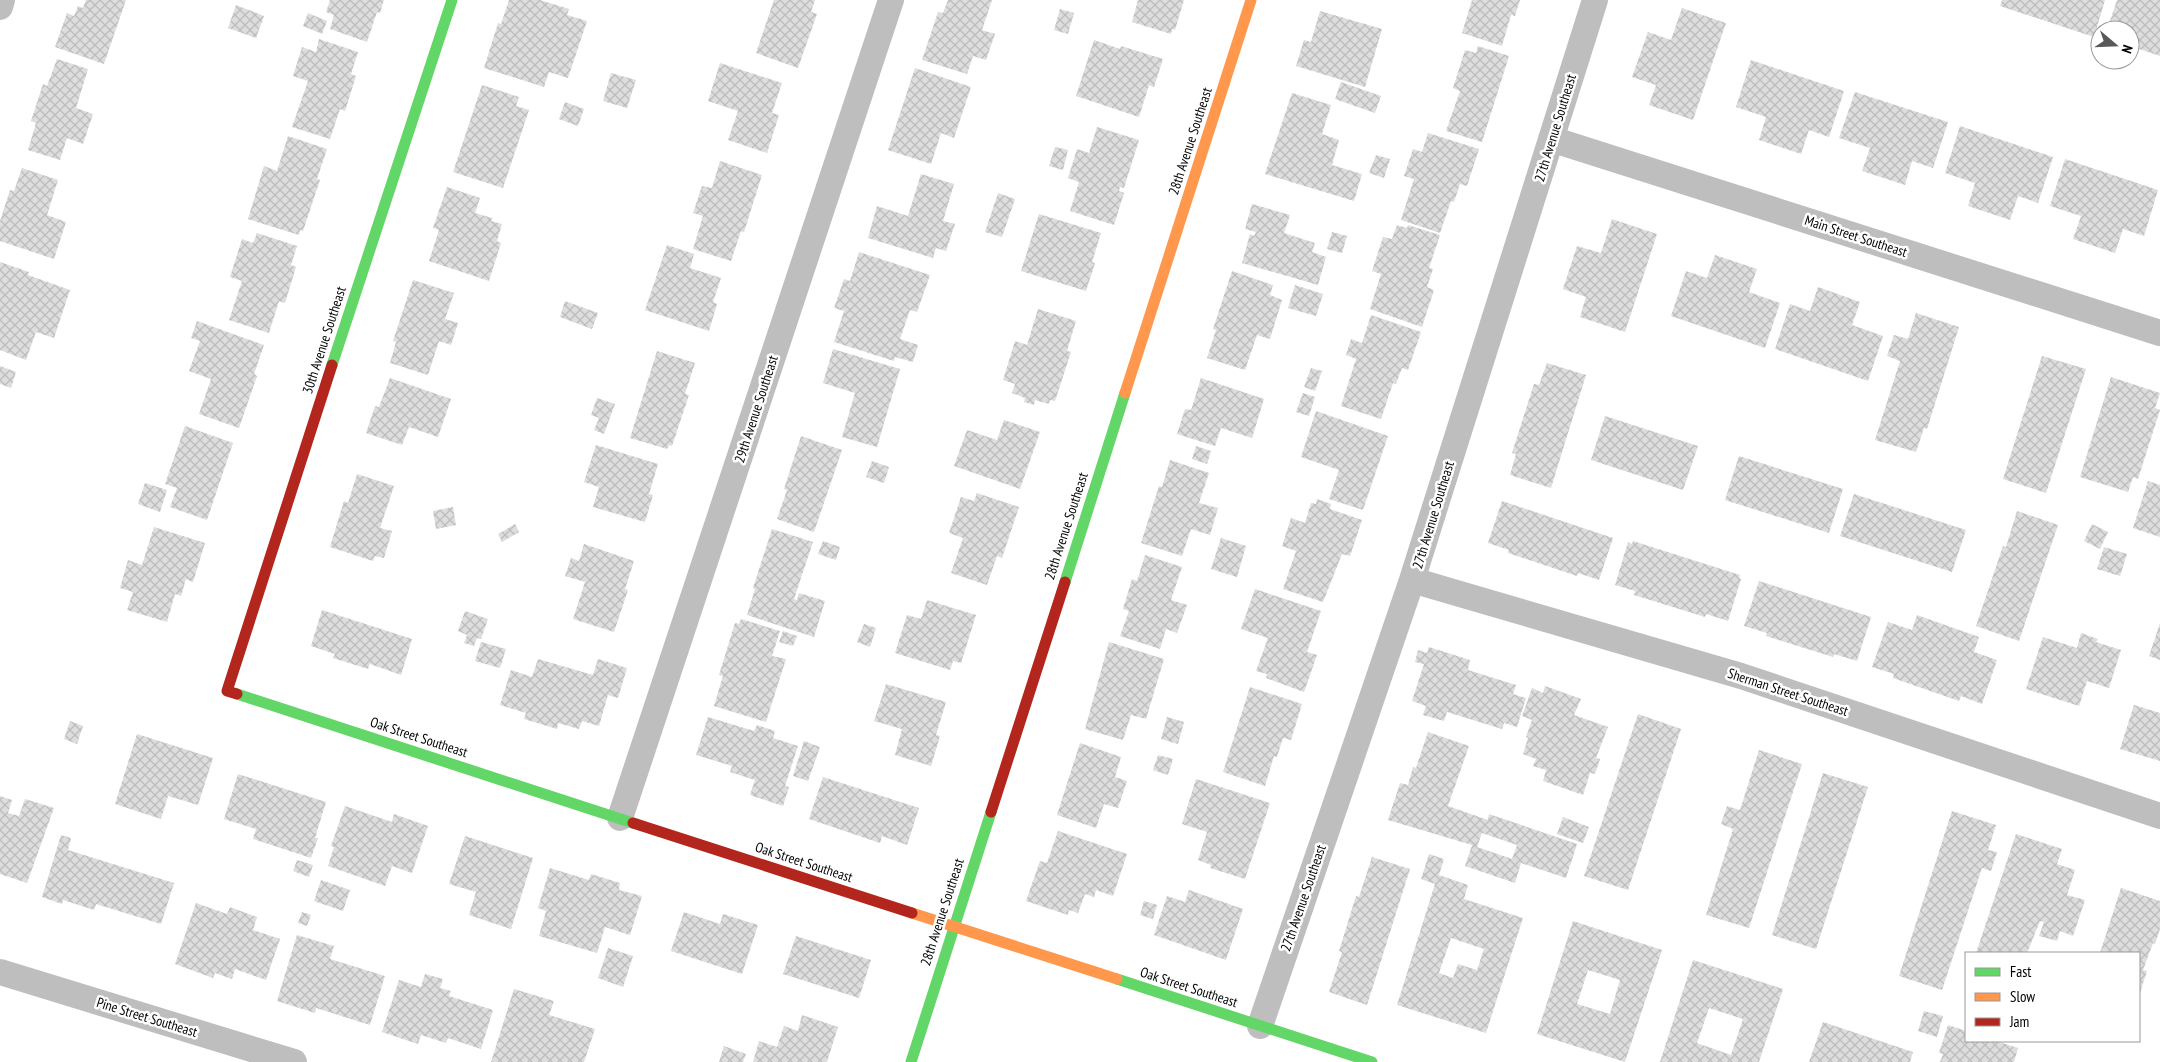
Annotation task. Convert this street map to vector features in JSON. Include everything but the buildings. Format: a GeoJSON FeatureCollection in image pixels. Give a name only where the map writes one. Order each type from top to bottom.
{"type":"FeatureCollection","features":[{"type":"Feature","properties":{"kind":"street"},"geometry":{"type":"LineString","coordinates":[[0,7],[2,0]]}},
{"type":"Feature","properties":{"kind":"street","name":"30th Avenue Southeast"},"geometry":{"type":"LineString","coordinates":[[227,691],[277,531],[452,0]]}},
{"type":"Feature","properties":{"kind":"street","name":"29th Avenue Southeast"},"geometry":{"type":"LineString","coordinates":[[620,818],[891,0]]}},
{"type":"Feature","properties":{"kind":"street","name":"28th Avenue Southeast"},"geometry":{"type":"LineString","coordinates":[[911,1062],[1251,0]]}},
{"type":"Feature","properties":{"kind":"street","name":"27th Avenue Southeast"},"geometry":{"type":"LineString","coordinates":[[1260,1026],[1412,580],[1595,0]]}},
{"type":"Feature","properties":{"kind":"street","name":"Main Street Southeast"},"geometry":{"type":"LineString","coordinates":[[1552,139],[2160,333]]}},
{"type":"Feature","properties":{"kind":"street","name":"Sherman Street Southeast"},"geometry":{"type":"LineString","coordinates":[[1412,580],[1740,676],[2160,816]]}},
{"type":"Feature","properties":{"kind":"street","name":"Oak Street Southeast"},"geometry":{"type":"LineString","coordinates":[[227,691],[1372,1062]]}},
{"type":"Feature","properties":{"kind":"street","name":"Pine Street Southeast"},"geometry":{"type":"LineString","coordinates":[[0,972],[294,1062]]}},
{"type":"Feature","properties":{"kind":"traffic: fast"},"geometry":{"type":"LineString","coordinates":[[332,365],[452,0]]}},
{"type":"Feature","properties":{"kind":"traffic: fast"},"geometry":{"type":"LineString","coordinates":[[1065,582],[1125,393]]}},
{"type":"Feature","properties":{"kind":"traffic: fast"},"geometry":{"type":"LineString","coordinates":[[237,694],[633,823]]}},
{"type":"Feature","properties":{"kind":"traffic: fast"},"geometry":{"type":"LineString","coordinates":[[911,1062],[991,812]]}},
{"type":"Feature","properties":{"kind":"traffic: fast"},"geometry":{"type":"LineString","coordinates":[[1117,979],[1372,1062]]}},
{"type":"Feature","properties":{"kind":"traffic: slow"},"geometry":{"type":"LineString","coordinates":[[1125,393],[1251,0]]}},
{"type":"Feature","properties":{"kind":"traffic: slow"},"geometry":{"type":"LineString","coordinates":[[912,913],[1117,979]]}},
{"type":"Feature","properties":{"kind":"traffic: jam"},"geometry":{"type":"LineString","coordinates":[[237,694],[227,691],[332,365]]}},
{"type":"Feature","properties":{"kind":"traffic: jam"},"geometry":{"type":"LineString","coordinates":[[991,812],[1065,582]]}},
{"type":"Feature","properties":{"kind":"traffic: jam"},"geometry":{"type":"LineString","coordinates":[[633,823],[912,913]]}}]}
